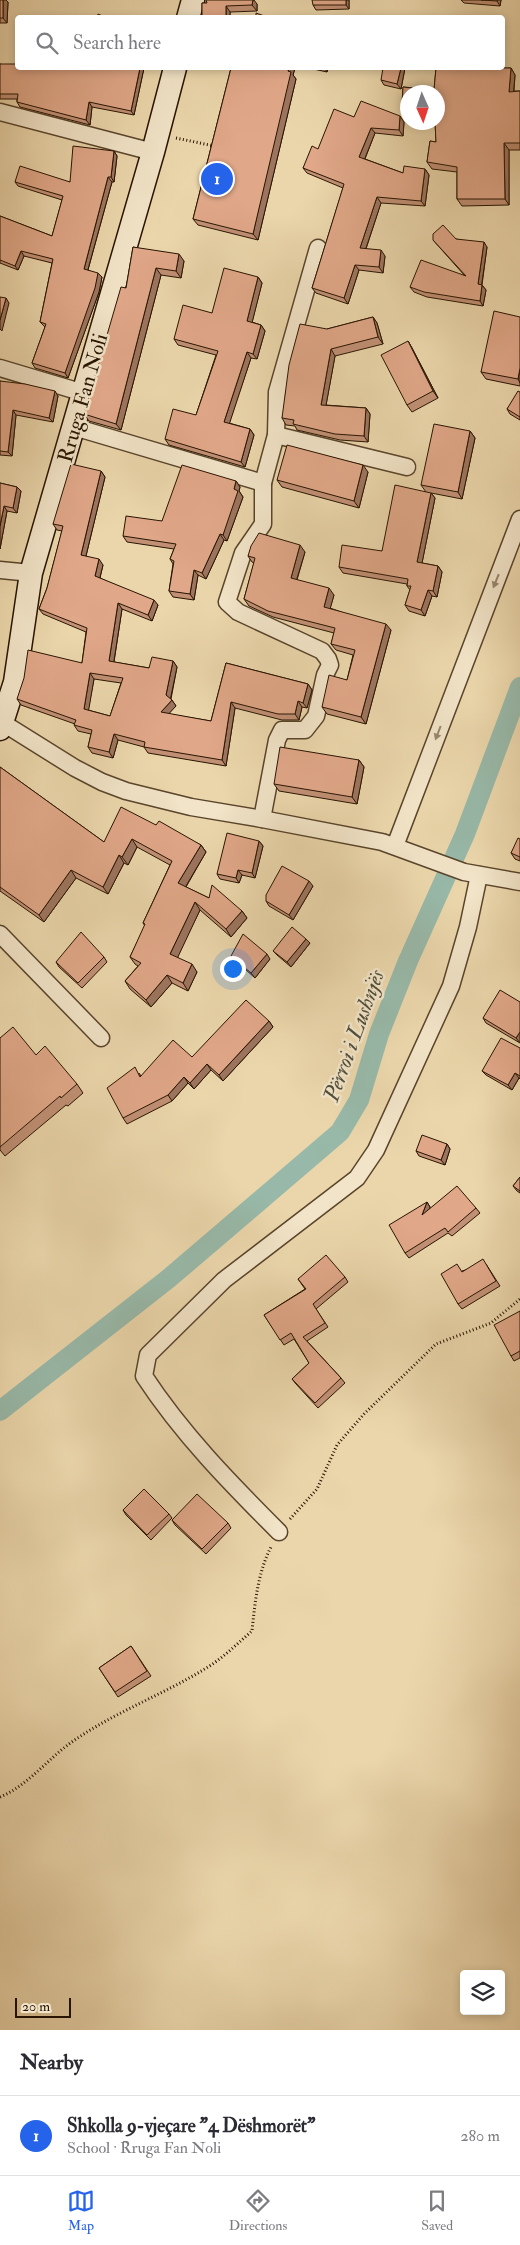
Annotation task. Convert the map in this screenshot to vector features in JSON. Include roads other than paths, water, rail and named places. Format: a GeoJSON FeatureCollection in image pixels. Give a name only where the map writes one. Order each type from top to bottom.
{"type":"FeatureCollection","features":[{"type":"Feature","properties":{"kind":"main road"},"geometry":{"type":"LineString","coordinates":[[189,15],[193,0]]}},
{"type":"Feature","properties":{"kind":"main road","name":"Rruga Fan Noli"},"geometry":{"type":"LineString","coordinates":[[1,726],[15,682],[32,573],[174,70]]}},
{"type":"Feature","properties":{"kind":"street"},"geometry":{"type":"LineString","coordinates":[[0,112],[155,143]]}},
{"type":"Feature","properties":{"kind":"street"},"geometry":{"type":"LineString","coordinates":[[262,819],[277,740],[282,730],[305,730],[316,716],[325,675],[330,666],[328,659],[322,652],[238,612],[227,602],[243,553],[263,524],[263,483],[276,435],[277,392],[318,248]]}},
{"type":"Feature","properties":{"kind":"street"},"geometry":{"type":"LineString","coordinates":[[0,368],[84,393]]}},
{"type":"Feature","properties":{"kind":"street"},"geometry":{"type":"LineString","coordinates":[[74,427],[263,483]]}},
{"type":"Feature","properties":{"kind":"street"},"geometry":{"type":"LineString","coordinates":[[276,435],[407,467]]}},
{"type":"Feature","properties":{"kind":"street"},"geometry":{"type":"LineString","coordinates":[[395,846],[520,519]]}},
{"type":"Feature","properties":{"kind":"street"},"geometry":{"type":"LineString","coordinates":[[0,570],[32,573]]}},
{"type":"Feature","properties":{"kind":"street"},"geometry":{"type":"LineString","coordinates":[[1,726],[75,768],[102,782],[126,791],[191,807],[262,819],[395,846],[476,874],[520,882]]}},
{"type":"Feature","properties":{"kind":"street"},"geometry":{"type":"LineString","coordinates":[[278,1532],[214,1466],[163,1405],[144,1376],[148,1355],[224,1280],[357,1178],[366,1167],[376,1150],[451,986],[468,927],[476,874]]}},
{"type":"Feature","properties":{"kind":"street"},"geometry":{"type":"LineString","coordinates":[[0,934],[101,1038]]}},
{"type":"Feature","properties":{"kind":"waterway","name":"Përroi i Lushnjës"},"geometry":{"type":"LineString","coordinates":[[0,1411],[168,1279],[340,1132],[359,1100],[379,1034],[408,961],[465,834],[520,687]]}},
{"type":"Feature","properties":{"kind":"place","name":"Shkolla 9-vjeçare \"4 Dëshmorët\""},"geometry":{"type":"Point","coordinates":[217,179]}}]}
